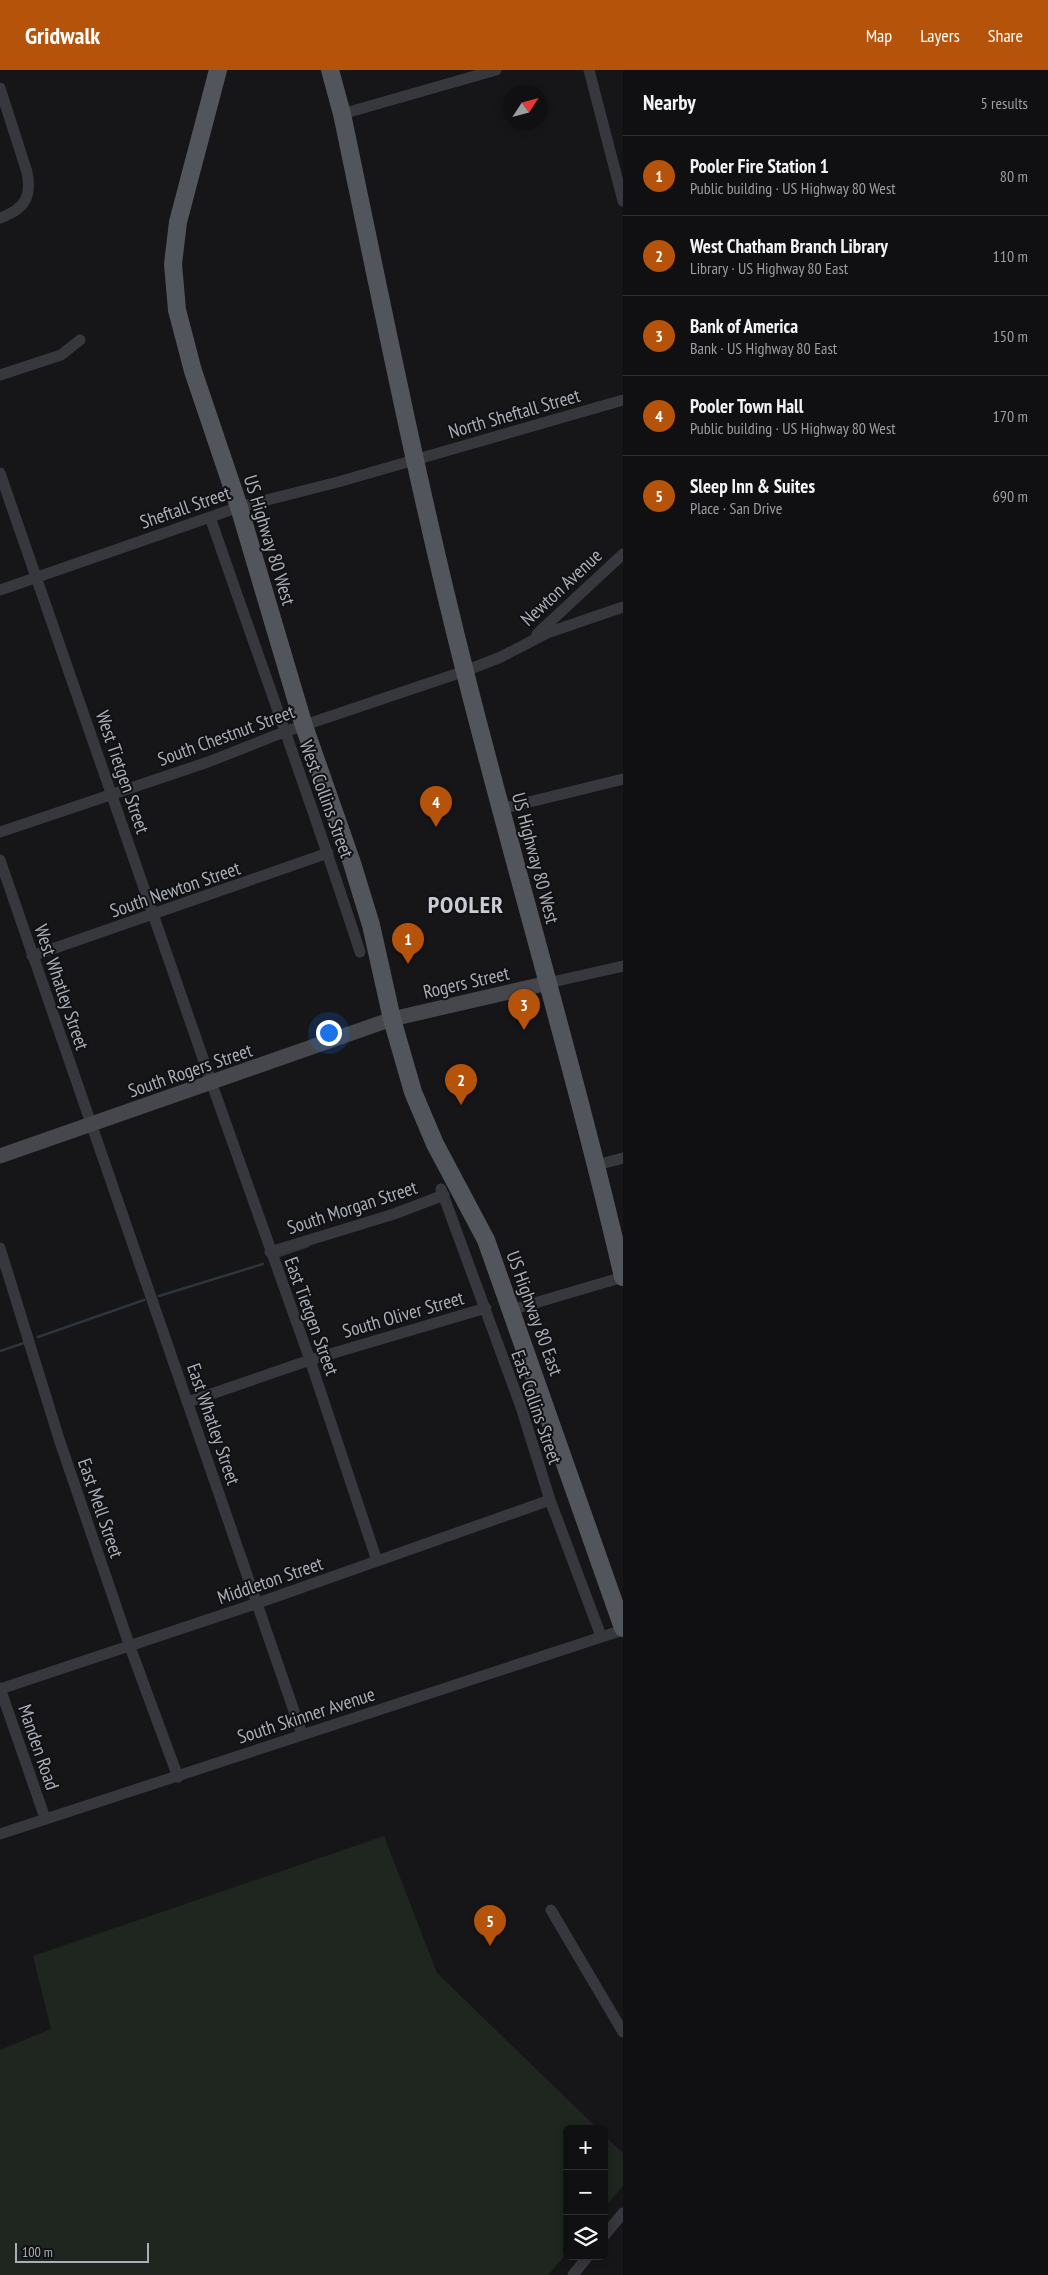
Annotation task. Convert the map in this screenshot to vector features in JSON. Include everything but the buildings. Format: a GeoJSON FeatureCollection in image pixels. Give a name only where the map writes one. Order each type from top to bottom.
{"type":"FeatureCollection","features":[{"type":"Feature","properties":{"kind":"main road","name":"US Highway 80 West"},"geometry":{"type":"LineString","coordinates":[[218,70],[178,222],[173,264],[177,310],[193,371],[239,507],[304,726],[352,863],[370,925],[392,1019]]}},
{"type":"Feature","properties":{"kind":"main road","name":"US Highway 80 West"},"geometry":{"type":"LineString","coordinates":[[330,70],[342,114],[414,459],[465,671],[548,984]]}},
{"type":"Feature","properties":{"kind":"main road"},"geometry":{"type":"LineString","coordinates":[[548,984],[596,1165],[623,1277]]}},
{"type":"Feature","properties":{"kind":"main road","name":"US Highway 80 East"},"geometry":{"type":"LineString","coordinates":[[392,1019],[413,1092],[435,1144],[486,1240],[623,1629]]}},
{"type":"Feature","properties":{"kind":"street"},"geometry":{"type":"LineString","coordinates":[[342,114],[496,70]]}},
{"type":"Feature","properties":{"kind":"street"},"geometry":{"type":"LineString","coordinates":[[589,70],[623,201]]}},
{"type":"Feature","properties":{"kind":"street"},"geometry":{"type":"LineString","coordinates":[[0,88],[30,186],[27,198],[18,210],[0,218]]}},
{"type":"Feature","properties":{"kind":"street"},"geometry":{"type":"LineString","coordinates":[[0,375],[61,355],[80,340]]}},
{"type":"Feature","properties":{"kind":"street","name":"North Sheftall Street"},"geometry":{"type":"LineString","coordinates":[[414,459],[623,400]]}},
{"type":"Feature","properties":{"kind":"street","name":"Sheftall Street"},"geometry":{"type":"LineString","coordinates":[[0,590],[239,507],[338,482],[414,459]]}},
{"type":"Feature","properties":{"kind":"street","name":"West Tietgen Street"},"geometry":{"type":"LineString","coordinates":[[0,473],[211,1083]]}},
{"type":"Feature","properties":{"kind":"street","name":"West Collins Street"},"geometry":{"type":"LineString","coordinates":[[210,517],[328,853],[360,952]]}},
{"type":"Feature","properties":{"kind":"street","name":"Newton Avenue"},"geometry":{"type":"LineString","coordinates":[[522,646],[623,554]]}},
{"type":"Feature","properties":{"kind":"street"},"geometry":{"type":"LineString","coordinates":[[522,646],[547,633],[623,607]]}},
{"type":"Feature","properties":{"kind":"street","name":"South Chestnut Street"},"geometry":{"type":"LineString","coordinates":[[0,832],[208,762],[284,732],[465,671],[501,657],[522,646]]}},
{"type":"Feature","properties":{"kind":"street"},"geometry":{"type":"LineString","coordinates":[[501,809],[623,779]]}},
{"type":"Feature","properties":{"kind":"street","name":"South Newton Street"},"geometry":{"type":"LineString","coordinates":[[32,956],[328,853]]}},
{"type":"Feature","properties":{"kind":"street","name":"West Whatley Street"},"geometry":{"type":"LineString","coordinates":[[0,860],[32,956],[93,1125]]}},
{"type":"Feature","properties":{"kind":"street"},"geometry":{"type":"LineString","coordinates":[[548,984],[623,966]]}},
{"type":"Feature","properties":{"kind":"street","name":"Rogers Street"},"geometry":{"type":"LineString","coordinates":[[392,1019],[548,984]]}},
{"type":"Feature","properties":{"kind":"street","name":"South Rogers Street"},"geometry":{"type":"LineString","coordinates":[[0,1156],[392,1019]]}},
{"type":"Feature","properties":{"kind":"street","name":"East Tietgen Street"},"geometry":{"type":"LineString","coordinates":[[211,1083],[310,1360],[377,1562]]}},
{"type":"Feature","properties":{"kind":"street","name":"East Whatley Street"},"geometry":{"type":"LineString","coordinates":[[93,1125],[302,1734]]}},
{"type":"Feature","properties":{"kind":"street"},"geometry":{"type":"LineString","coordinates":[[596,1165],[623,1158]]}},
{"type":"Feature","properties":{"kind":"street","name":"South Morgan Street"},"geometry":{"type":"LineString","coordinates":[[270,1252],[394,1214],[443,1192]]}},
{"type":"Feature","properties":{"kind":"street","name":"East Collins Street"},"geometry":{"type":"LineString","coordinates":[[443,1192],[521,1406],[550,1500],[601,1636]]}},
{"type":"Feature","properties":{"kind":"street","name":"East Mell Street"},"geometry":{"type":"LineString","coordinates":[[0,1248],[59,1439],[130,1647],[178,1777]]}},
{"type":"Feature","properties":{"kind":"street"},"geometry":{"type":"LineString","coordinates":[[511,1310],[623,1277]]}},
{"type":"Feature","properties":{"kind":"street","name":"South Oliver Street"},"geometry":{"type":"LineString","coordinates":[[188,1402],[310,1360],[486,1308]]}},
{"type":"Feature","properties":{"kind":"street","name":"Middleton Street"},"geometry":{"type":"LineString","coordinates":[[0,1688],[130,1647],[550,1500]]}},
{"type":"Feature","properties":{"kind":"street","name":"South Skinner Avenue"},"geometry":{"type":"LineString","coordinates":[[0,1834],[623,1629]]}},
{"type":"Feature","properties":{"kind":"street","name":"Manden Road"},"geometry":{"type":"LineString","coordinates":[[0,1688],[4,1714],[45,1818]]}},
{"type":"Feature","properties":{"kind":"street"},"geometry":{"type":"LineString","coordinates":[[551,1910],[623,2032]]}},
{"type":"Feature","properties":{"kind":"street"},"geometry":{"type":"LineString","coordinates":[[608,2231],[623,2213]]}},
{"type":"Feature","properties":{"kind":"street"},"geometry":{"type":"LineString","coordinates":[[573,2275],[585,2260]]}},
{"type":"Feature","properties":{"kind":"shaded area"},"geometry":{"type":"Polygon","coordinates":[[[384,1836],[437,1973],[594,2125],[563,2125],[563,2258],[548,2275],[0,2275],[0,2050],[51,2029],[33,1956],[384,1836]]]}},
{"type":"Feature","properties":{"kind":"shaded area"},"geometry":{"type":"Polygon","coordinates":[[[608,2139],[623,2153],[623,2186],[608,2203],[608,2139]]]}},
{"type":"Feature","properties":{"kind":"waterway"},"geometry":{"type":"LineString","coordinates":[[279,1256],[308,1246]]}},
{"type":"Feature","properties":{"kind":"waterway"},"geometry":{"type":"LineString","coordinates":[[159,1296],[263,1264]]}},
{"type":"Feature","properties":{"kind":"waterway"},"geometry":{"type":"LineString","coordinates":[[38,1337],[144,1300]]}},
{"type":"Feature","properties":{"kind":"waterway"},"geometry":{"type":"LineString","coordinates":[[0,1351],[24,1343]]}},
{"type":"Feature","properties":{"kind":"place","name":"Pooler Town Hall"},"geometry":{"type":"Point","coordinates":[436,827]}},
{"type":"Feature","properties":{"kind":"place","name":"Pooler Fire Station 1"},"geometry":{"type":"Point","coordinates":[408,964]}},
{"type":"Feature","properties":{"kind":"place","name":"Bank of America"},"geometry":{"type":"Point","coordinates":[524,1030]}},
{"type":"Feature","properties":{"kind":"place","name":"West Chatham Branch Library"},"geometry":{"type":"Point","coordinates":[461,1105]}},
{"type":"Feature","properties":{"kind":"place","name":"Sleep Inn & Suites"},"geometry":{"type":"Point","coordinates":[490,1946]}},
{"type":"Feature","properties":{"kind":"district","name":"POOLER"},"geometry":{"type":"Point","coordinates":[466,904]}}]}
